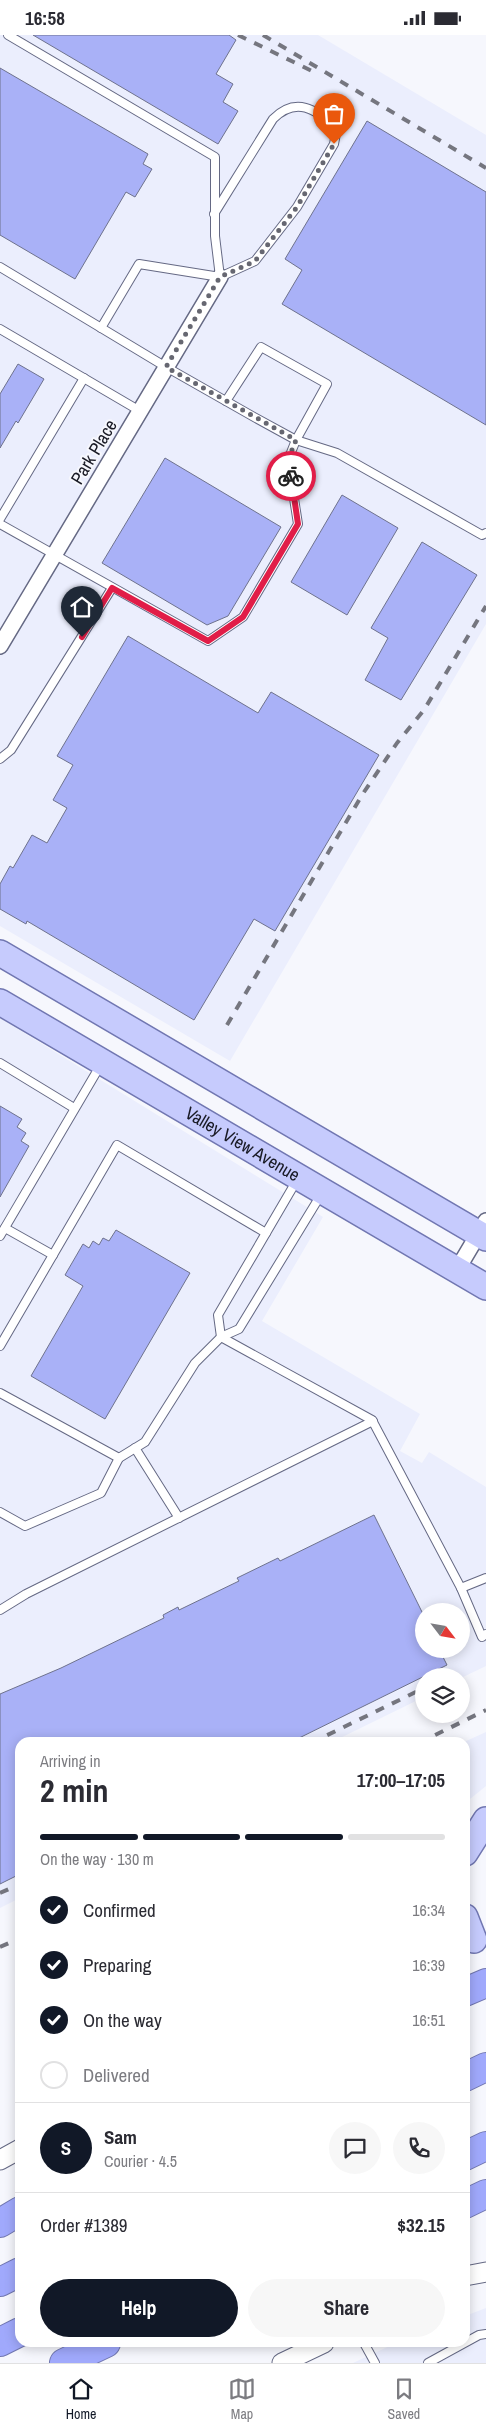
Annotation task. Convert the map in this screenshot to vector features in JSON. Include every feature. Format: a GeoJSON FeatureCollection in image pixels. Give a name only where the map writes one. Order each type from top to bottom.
{"type":"FeatureCollection","features":[{"type":"Feature","properties":{"kind":"highway"},"geometry":{"type":"LineString","coordinates":[[470,1990],[486,1983]]}},
{"type":"Feature","properties":{"kind":"highway"},"geometry":{"type":"LineString","coordinates":[[470,2075],[486,2067]]}},
{"type":"Feature","properties":{"kind":"highway"},"geometry":{"type":"LineString","coordinates":[[470,2154],[486,2146]]}},
{"type":"Feature","properties":{"kind":"highway"},"geometry":{"type":"LineString","coordinates":[[470,2202],[486,2194]]}},
{"type":"Feature","properties":{"kind":"highway"},"geometry":{"type":"LineString","coordinates":[[0,2223],[15,2214]]}},
{"type":"Feature","properties":{"kind":"highway"},"geometry":{"type":"LineString","coordinates":[[0,2282],[15,2274]]}},
{"type":"Feature","properties":{"kind":"highway"},"geometry":{"type":"LineString","coordinates":[[0,2342],[15,2334]]}},
{"type":"Feature","properties":{"kind":"highway"},"geometry":{"type":"LineString","coordinates":[[64,2363],[98,2347]]}},
{"type":"Feature","properties":{"kind":"main road"},"geometry":{"type":"LineString","coordinates":[[0,953],[484,1231]]}},
{"type":"Feature","properties":{"kind":"main road","name":"Valley View Avenue"},"geometry":{"type":"LineString","coordinates":[[0,1002],[486,1287]]}},
{"type":"Feature","properties":{"kind":"main road"},"geometry":{"type":"LineString","coordinates":[[470,1844],[481,1825],[486,1821]]}},
{"type":"Feature","properties":{"kind":"street","name":"Park Place"},"geometry":{"type":"LineString","coordinates":[[0,646],[220,277]]}},
{"type":"Feature","properties":{"kind":"street"},"geometry":{"type":"LineString","coordinates":[[457,1270],[484,1231]]}},
{"type":"Feature","properties":{"kind":"street"},"geometry":{"type":"LineString","coordinates":[[0,2160],[15,2152]]}},
{"type":"Feature","properties":{"kind":"street"},"geometry":{"type":"LineString","coordinates":[[470,2275],[486,2271]]}},
{"type":"Feature","properties":{"kind":"street"},"geometry":{"type":"LineString","coordinates":[[282,2363],[316,2347]]}},
{"type":"Feature","properties":{"kind":"lane"},"geometry":{"type":"LineString","coordinates":[[8,35],[214,157],[214,214],[220,277]]}},
{"type":"Feature","properties":{"kind":"lane"},"geometry":{"type":"LineString","coordinates":[[101,328],[139,265],[220,277],[255,261],[297,207],[334,144],[336,128],[301,106],[290,106],[282,110],[273,119],[214,214]]}},
{"type":"Feature","properties":{"kind":"lane"},"geometry":{"type":"LineString","coordinates":[[0,267],[166,367],[296,440],[337,453],[482,535],[486,533]]}},
{"type":"Feature","properties":{"kind":"lane"},"geometry":{"type":"LineString","coordinates":[[0,329],[140,411]]}},
{"type":"Feature","properties":{"kind":"lane"},"geometry":{"type":"LineString","coordinates":[[0,524],[208,641],[243,617],[298,524],[288,460],[296,440],[327,383],[261,347],[226,401]]}},
{"type":"Feature","properties":{"kind":"lane"},"geometry":{"type":"LineString","coordinates":[[0,519],[84,378]]}},
{"type":"Feature","properties":{"kind":"lane"},"geometry":{"type":"LineString","coordinates":[[0,759],[11,750],[112,588]]}},
{"type":"Feature","properties":{"kind":"lane"},"geometry":{"type":"LineString","coordinates":[[0,1236],[74,1108],[103,1062]]}},
{"type":"Feature","properties":{"kind":"lane"},"geometry":{"type":"LineString","coordinates":[[0,1063],[74,1108]]}},
{"type":"Feature","properties":{"kind":"lane"},"geometry":{"type":"LineString","coordinates":[[0,1346],[117,1145],[266,1233]]}},
{"type":"Feature","properties":{"kind":"lane"},"geometry":{"type":"LineString","coordinates":[[221,1337],[218,1315],[299,1177]]}},
{"type":"Feature","properties":{"kind":"lane"},"geometry":{"type":"LineString","coordinates":[[0,1512],[25,1525],[101,1493],[119,1458],[145,1442],[194,1363],[221,1337],[239,1329],[324,1192]]}},
{"type":"Feature","properties":{"kind":"lane"},"geometry":{"type":"LineString","coordinates":[[5,1228],[53,1255]]}},
{"type":"Feature","properties":{"kind":"lane"},"geometry":{"type":"LineString","coordinates":[[221,1337],[373,1421],[461,1588],[482,1637],[486,1634]]}},
{"type":"Feature","properties":{"kind":"lane"},"geometry":{"type":"LineString","coordinates":[[0,1393],[119,1458]]}},
{"type":"Feature","properties":{"kind":"lane"},"geometry":{"type":"LineString","coordinates":[[0,1610],[26,1594],[373,1421]]}},
{"type":"Feature","properties":{"kind":"lane"},"geometry":{"type":"LineString","coordinates":[[135,1448],[179,1518]]}},
{"type":"Feature","properties":{"kind":"lane"},"geometry":{"type":"LineString","coordinates":[[461,1588],[486,1578]]}},
{"type":"Feature","properties":{"kind":"lane"},"geometry":{"type":"LineString","coordinates":[[470,2340],[486,2334]]}},
{"type":"Feature","properties":{"kind":"lane"},"geometry":{"type":"LineString","coordinates":[[366,2347],[375,2363]]}},
{"type":"Feature","properties":{"kind":"lane"},"geometry":{"type":"LineString","coordinates":[[428,2363],[457,2347]]}},
{"type":"Feature","properties":{"kind":"shaded area"},"geometry":{"type":"Polygon","coordinates":[[[0,35],[318,35],[486,135],[486,624],[230,1061],[0,926],[0,35]]]}},
{"type":"Feature","properties":{"kind":"shaded area"},"geometry":{"type":"Polygon","coordinates":[[[0,1018],[323,1217],[262,1321],[420,1414],[400,1451],[422,1463],[429,1452],[486,1487],[486,1666],[470,1674],[470,1668],[415,1668],[415,1701],[342,1737],[15,1737],[15,1900],[0,1908],[0,1018]]]}},
{"type":"Feature","properties":{"kind":"shaded area"},"geometry":{"type":"Polygon","coordinates":[[[486,1732],[486,1786],[470,1799],[470,1739],[486,1732]]]}},
{"type":"Feature","properties":{"kind":"shaded area"},"geometry":{"type":"Polygon","coordinates":[[[486,2308],[486,2363],[353,2363],[387,2347],[470,2347],[470,2314],[486,2308]]]}},
{"type":"Feature","properties":{"kind":"building"},"geometry":{"type":"Polygon","coordinates":[[[33,35],[229,35],[236,40],[216,74],[233,84],[223,102],[238,111],[218,144],[33,35]]]}},
{"type":"Feature","properties":{"kind":"building"},"geometry":{"type":"Polygon","coordinates":[[[0,68],[148,154],[143,164],[152,169],[135,197],[126,192],[75,279],[0,235],[0,68]]]}},
{"type":"Feature","properties":{"kind":"building"},"geometry":{"type":"Polygon","coordinates":[[[367,121],[486,192],[486,425],[282,304],[302,270],[285,259],[367,121]]]}},
{"type":"Feature","properties":{"kind":"building"},"geometry":{"type":"Polygon","coordinates":[[[18,364],[44,379],[18,423],[16,421],[0,448],[0,394],[18,364]]]}},
{"type":"Feature","properties":{"kind":"building"},"geometry":{"type":"Polygon","coordinates":[[[165,458],[281,527],[228,616],[207,625],[102,563],[165,458]]]}},
{"type":"Feature","properties":{"kind":"building"},"geometry":{"type":"Polygon","coordinates":[[[342,495],[398,528],[347,615],[291,582],[342,495]]]}},
{"type":"Feature","properties":{"kind":"building"},"geometry":{"type":"Polygon","coordinates":[[[422,542],[477,575],[401,700],[365,680],[388,638],[371,628],[422,542]]]}},
{"type":"Feature","properties":{"kind":"building"},"geometry":{"type":"Polygon","coordinates":[[[128,636],[258,713],[271,692],[379,755],[275,931],[254,919],[194,1020],[27,921],[26,924],[0,909],[0,884],[10,866],[13,868],[32,835],[47,843],[67,808],[53,800],[73,765],[57,756],[128,636]]]}},
{"type":"Feature","properties":{"kind":"building"},"geometry":{"type":"Polygon","coordinates":[[[0,1106],[22,1119],[17,1127],[26,1133],[21,1141],[29,1146],[0,1197],[0,1106]]]}},
{"type":"Feature","properties":{"kind":"building"},"geometry":{"type":"Polygon","coordinates":[[[116,1230],[190,1273],[105,1419],[31,1376],[83,1286],[65,1275],[83,1244],[89,1248],[93,1241],[99,1245],[103,1238],[109,1241],[116,1230]]]}},
{"type":"Feature","properties":{"kind":"building"},"geometry":{"type":"Polygon","coordinates":[[[374,1515],[418,1603],[415,1603],[415,1658],[444,1658],[447,1665],[441,1668],[415,1668],[415,1681],[301,1737],[15,1737],[15,1876],[0,1884],[0,1694],[61,1668],[164,1618],[163,1615],[178,1607],[179,1610],[239,1581],[237,1578],[278,1558],[280,1561],[374,1515]]]}},
{"type":"Feature","properties":{"kind":"railway"},"geometry":{"type":"LineString","coordinates":[[238,35],[312,71]]}},
{"type":"Feature","properties":{"kind":"railway"},"geometry":{"type":"LineString","coordinates":[[263,35],[486,168]]}},
{"type":"Feature","properties":{"kind":"railway"},"geometry":{"type":"LineString","coordinates":[[227,1025],[362,795],[397,743],[424,710],[486,606]]}},
{"type":"Feature","properties":{"kind":"railway"},"geometry":{"type":"LineString","coordinates":[[323,1737],[415,1692]]}},
{"type":"Feature","properties":{"kind":"railway"},"geometry":{"type":"LineString","coordinates":[[431,1737],[486,1710]]}},
{"type":"Feature","properties":{"kind":"railway"},"geometry":{"type":"LineString","coordinates":[[0,1893],[15,1886]]}},
{"type":"Feature","properties":{"kind":"railway"},"geometry":{"type":"LineString","coordinates":[[0,1947],[15,1940]]}},
{"type":"Feature","properties":{"kind":"way so far"},"geometry":{"type":"LineString","coordinates":[[291,476],[288,460],[296,440],[166,367],[220,277],[255,261],[297,207],[334,144]]}},
{"type":"Feature","properties":{"kind":"route"},"geometry":{"type":"LineString","coordinates":[[82,637],[112,588],[208,641],[243,617],[298,524],[291,476]]}}]}
